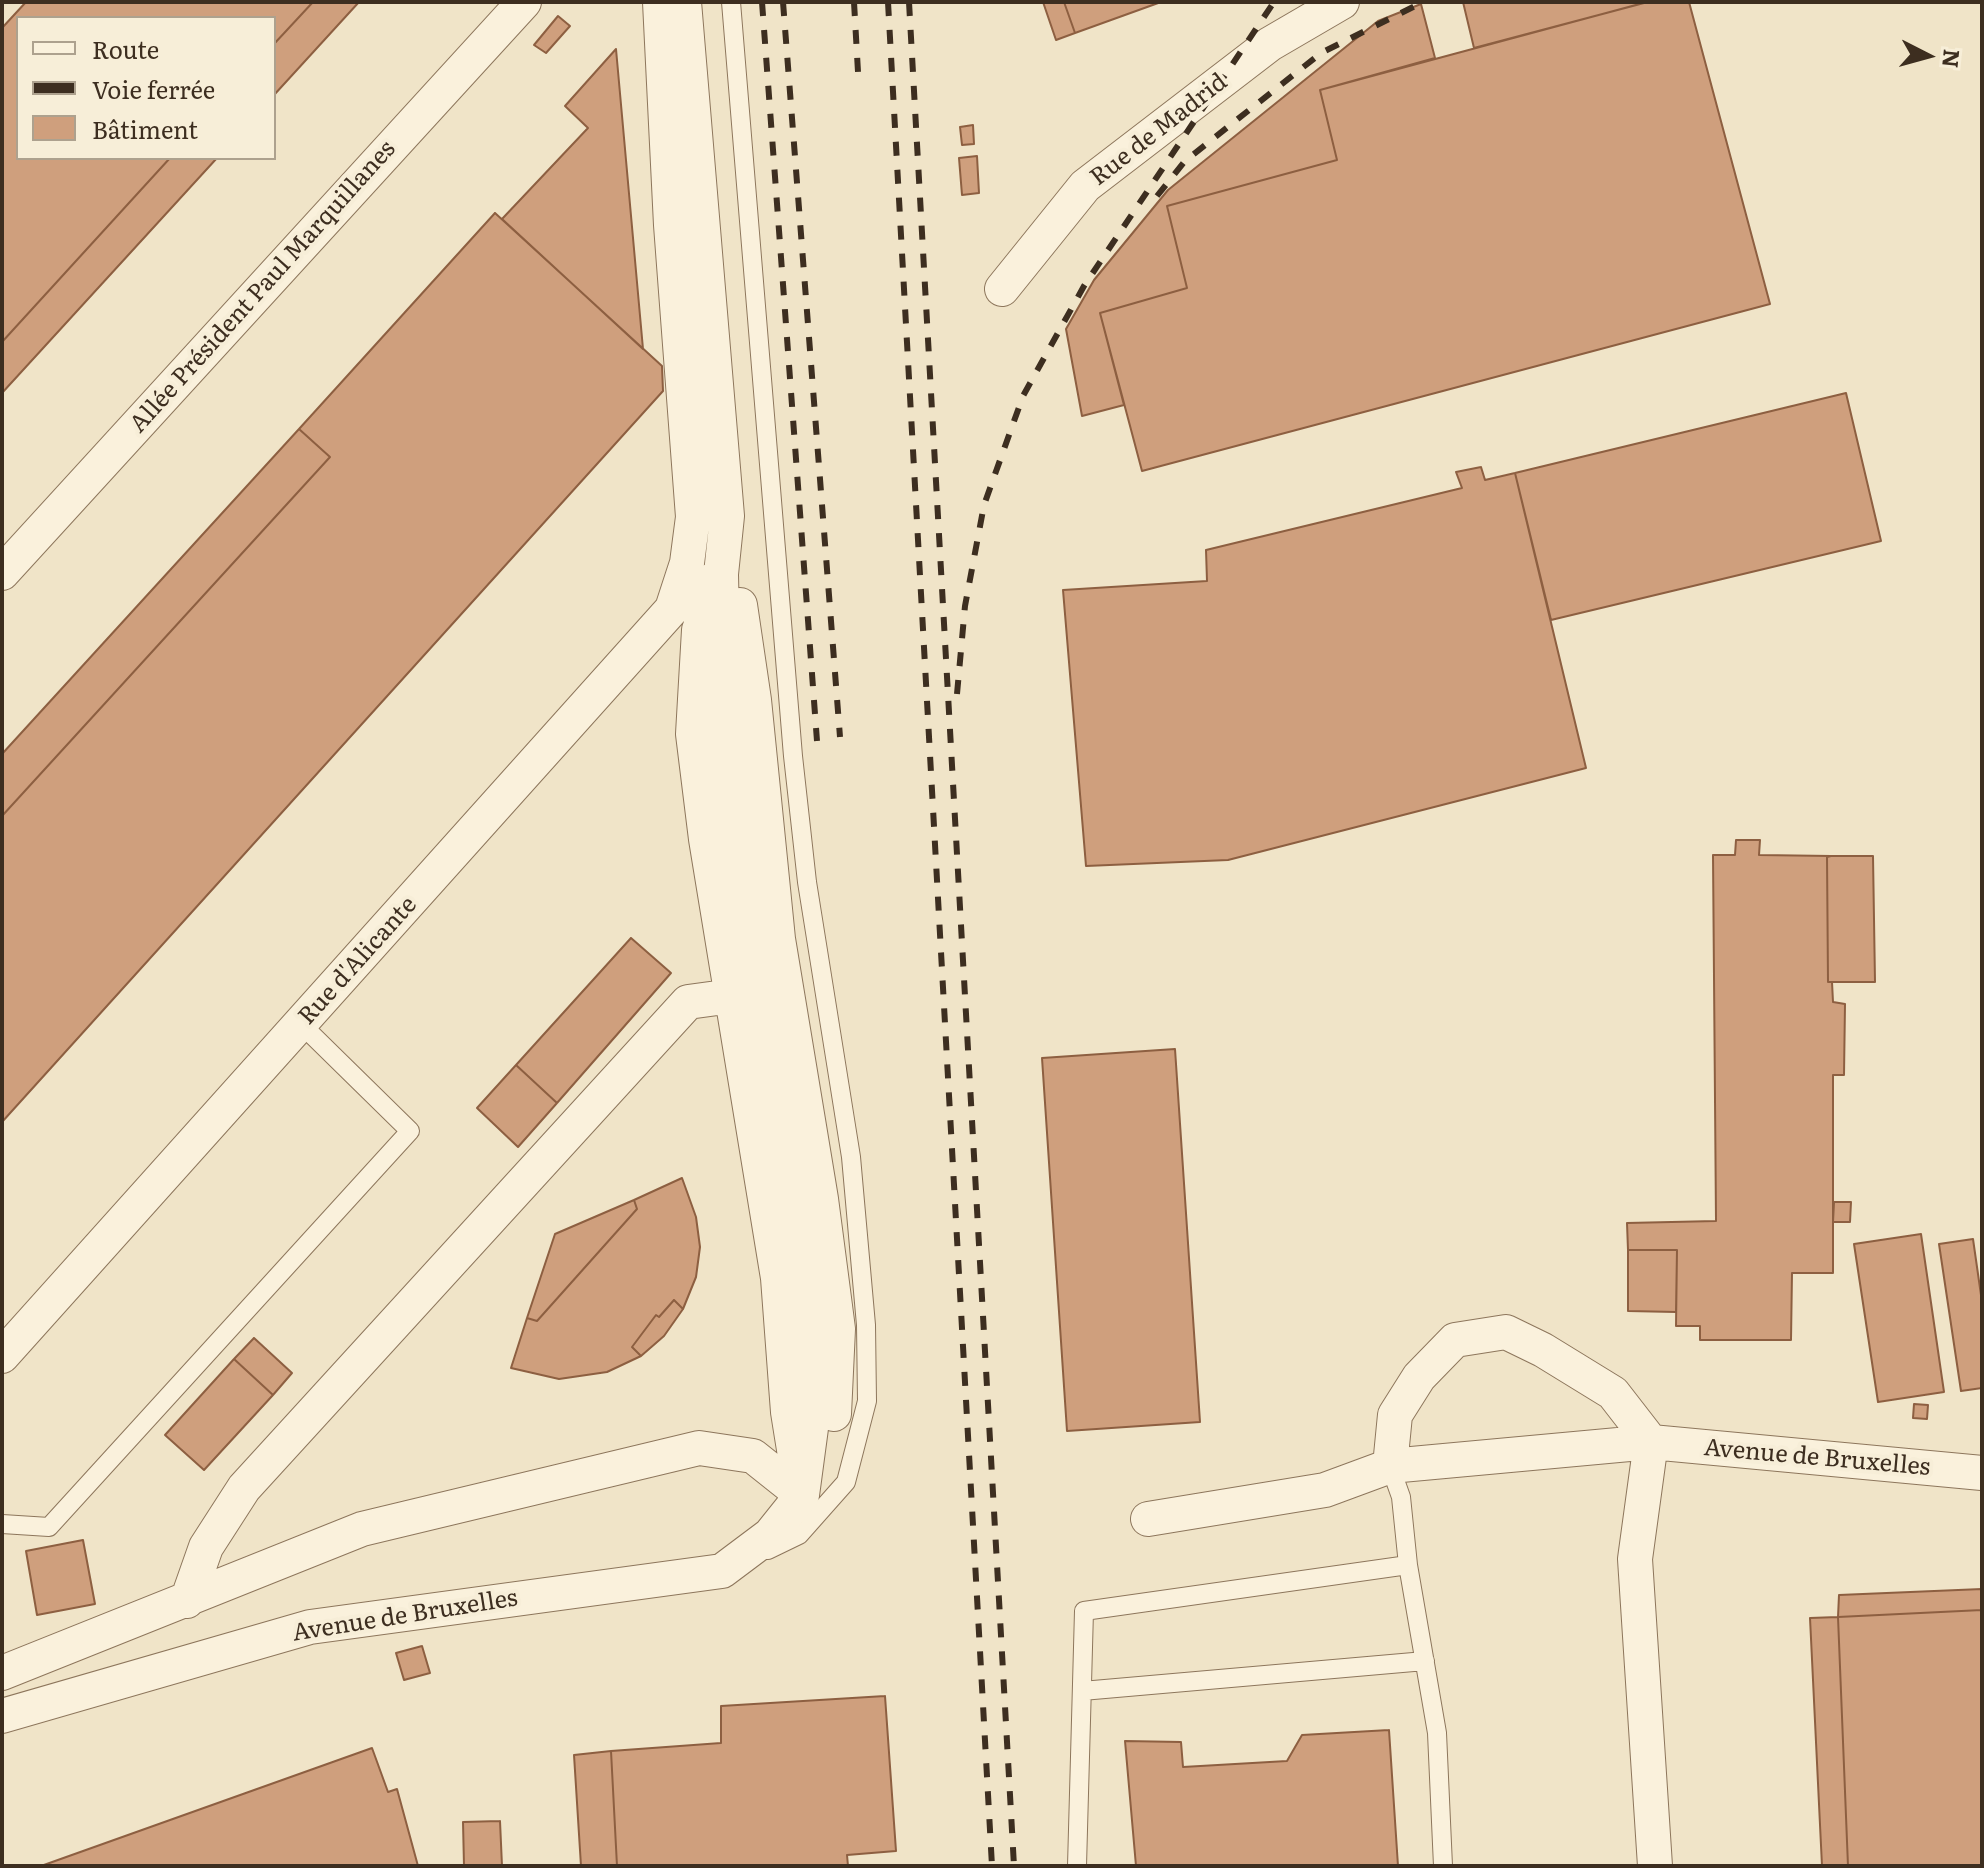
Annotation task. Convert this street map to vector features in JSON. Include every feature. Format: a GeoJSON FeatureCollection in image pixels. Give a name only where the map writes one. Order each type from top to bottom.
{"type":"FeatureCollection","features":[{"type":"Feature","properties":{"kind":"street","name":"Allée Président Paul Marquillanes"},"geometry":{"type":"LineString","coordinates":[[2,573],[524,2]]}},
{"type":"Feature","properties":{"kind":"street"},"geometry":{"type":"LineString","coordinates":[[660,2],[671,225],[693,517],[687,563],[672,609]]}},
{"type":"Feature","properties":{"kind":"street"},"geometry":{"type":"LineString","coordinates":[[684,2],[727,516],[754,700],[778,939],[821,1199],[838,1329],[834,1419],[802,1495],[770,1535],[722,1571]]}},
{"type":"Feature","properties":{"kind":"street","name":"Rue de Madrid"},"geometry":{"type":"LineString","coordinates":[[1002,289],[1085,186],[1270,44],[1342,2]]}},
{"type":"Feature","properties":{"kind":"street"},"geometry":{"type":"LineString","coordinates":[[727,516],[721,574],[724,718],[747,931],[802,1233],[815,1398],[802,1495]]}},
{"type":"Feature","properties":{"kind":"street"},"geometry":{"type":"LineString","coordinates":[[721,574],[699,630],[693,734],[778,1278],[788,1412],[802,1495]]}},
{"type":"Feature","properties":{"kind":"street","name":"Rue d'Alicante"},"geometry":{"type":"LineString","coordinates":[[2,1356],[672,609],[721,574]]}},
{"type":"Feature","properties":{"kind":"street"},"geometry":{"type":"LineString","coordinates":[[187,1601],[206,1547],[244,1488],[688,1002],[732,996]]}},
{"type":"Feature","properties":{"kind":"street"},"geometry":{"type":"LineString","coordinates":[[1390,1466],[1395,1415],[1419,1377],[1455,1340],[1506,1332],[1543,1350],[1613,1393],[1651,1442],[1635,1559],[1655,1866]]}},
{"type":"Feature","properties":{"kind":"street","name":"Avenue de Bruxelles"},"geometry":{"type":"LineString","coordinates":[[1148,1519],[1325,1490],[1390,1466],[1651,1442],[1982,1473]]}},
{"type":"Feature","properties":{"kind":"street"},"geometry":{"type":"LineString","coordinates":[[2,1673],[362,1529],[699,1448],[753,1456],[802,1495]]}},
{"type":"Feature","properties":{"kind":"street","name":"Avenue de Bruxelles"},"geometry":{"type":"LineString","coordinates":[[2,1716],[310,1627],[722,1571]]}},
{"type":"Feature","properties":{"kind":"lane"},"geometry":{"type":"LineString","coordinates":[[722,1571],[799,1535],[846,1482],[867,1401],[866,1325],[851,1157],[807,882],[793,756],[731,2]]}},
{"type":"Feature","properties":{"kind":"lane"},"geometry":{"type":"LineString","coordinates":[[2,1524],[49,1527],[410,1131],[301,1024]]}},
{"type":"Feature","properties":{"kind":"lane"},"geometry":{"type":"LineString","coordinates":[[1390,1466],[1401,1497],[1408,1565],[1437,1733],[1443,1866]]}},
{"type":"Feature","properties":{"kind":"lane"},"geometry":{"type":"LineString","coordinates":[[1077,1866],[1084,1611],[1408,1565]]}},
{"type":"Feature","properties":{"kind":"lane"},"geometry":{"type":"LineString","coordinates":[[1082,1691],[1425,1661]]}},
{"type":"Feature","properties":{"kind":"building"},"geometry":{"type":"Polygon","coordinates":[[[26,2],[313,2],[276,42],[276,16],[16,16],[16,160],[168,160],[2,342],[2,28],[26,2]]]}},
{"type":"Feature","properties":{"kind":"building"},"geometry":{"type":"Polygon","coordinates":[[[313,2],[359,2],[276,93],[276,42],[313,2]]]}},
{"type":"Feature","properties":{"kind":"building"},"geometry":{"type":"Polygon","coordinates":[[[1043,2],[1064,2],[1075,33],[1056,40],[1043,2]]]}},
{"type":"Feature","properties":{"kind":"building"},"geometry":{"type":"Polygon","coordinates":[[[1064,2],[1161,2],[1075,33],[1064,2]]]}},
{"type":"Feature","properties":{"kind":"building"},"geometry":{"type":"Polygon","coordinates":[[[1463,2],[1644,2],[1644,3],[1474,48],[1463,2]]]}},
{"type":"Feature","properties":{"kind":"building"},"geometry":{"type":"Polygon","coordinates":[[[1647,2],[1689,2],[1770,304],[1142,471],[1100,313],[1187,288],[1167,206],[1337,160],[1320,90],[1647,2]]]}},
{"type":"Feature","properties":{"kind":"building"},"geometry":{"type":"Polygon","coordinates":[[[1421,4],[1435,58],[1320,90],[1337,160],[1167,206],[1187,288],[1100,313],[1124,405],[1082,416],[1066,329],[1094,280],[1168,190],[1378,21],[1421,4]]]}},
{"type":"Feature","properties":{"kind":"building"},"geometry":{"type":"Polygon","coordinates":[[[558,16],[570,26],[546,53],[534,45],[558,16]]]}},
{"type":"Feature","properties":{"kind":"building"},"geometry":{"type":"Polygon","coordinates":[[[616,49],[643,349],[502,219],[588,128],[565,106],[616,49]]]}},
{"type":"Feature","properties":{"kind":"building"},"geometry":{"type":"Polygon","coordinates":[[[973,125],[974,144],[962,145],[960,127],[973,125]]]}},
{"type":"Feature","properties":{"kind":"building"},"geometry":{"type":"Polygon","coordinates":[[[977,156],[979,193],[962,195],[959,158],[977,156]]]}},
{"type":"Feature","properties":{"kind":"building"},"geometry":{"type":"Polygon","coordinates":[[[168,160],[215,160],[2,393],[2,342],[168,160]]]}},
{"type":"Feature","properties":{"kind":"building"},"geometry":{"type":"Polygon","coordinates":[[[495,213],[662,366],[663,391],[2,1122],[2,816],[330,457],[299,429],[495,213]]]}},
{"type":"Feature","properties":{"kind":"building"},"geometry":{"type":"Polygon","coordinates":[[[1846,393],[1881,541],[1551,620],[1515,473],[1846,393]]]}},
{"type":"Feature","properties":{"kind":"building"},"geometry":{"type":"Polygon","coordinates":[[[299,429],[330,457],[2,816],[2,754],[299,429]]]}},
{"type":"Feature","properties":{"kind":"building"},"geometry":{"type":"Polygon","coordinates":[[[1481,467],[1485,480],[1515,473],[1586,768],[1228,860],[1086,866],[1063,590],[1207,581],[1206,550],[1462,488],[1456,472],[1481,467]]]}},
{"type":"Feature","properties":{"kind":"building"},"geometry":{"type":"Polygon","coordinates":[[[1736,840],[1760,840],[1759,855],[1831,856],[1827,857],[1828,982],[1832,982],[1833,1002],[1845,1004],[1844,1075],[1833,1075],[1833,1273],[1792,1273],[1791,1340],[1700,1340],[1700,1326],[1676,1326],[1677,1250],[1628,1250],[1627,1223],[1716,1221],[1713,855],[1735,855],[1736,840]]]}},
{"type":"Feature","properties":{"kind":"building"},"geometry":{"type":"Polygon","coordinates":[[[1873,856],[1875,982],[1828,982],[1827,857],[1873,856]]]}},
{"type":"Feature","properties":{"kind":"building"},"geometry":{"type":"Polygon","coordinates":[[[631,938],[671,973],[557,1103],[516,1065],[631,938]]]}},
{"type":"Feature","properties":{"kind":"building"},"geometry":{"type":"Polygon","coordinates":[[[1175,1049],[1200,1422],[1067,1431],[1042,1058],[1175,1049]]]}},
{"type":"Feature","properties":{"kind":"building"},"geometry":{"type":"Polygon","coordinates":[[[516,1065],[557,1103],[518,1147],[477,1108],[516,1065]]]}},
{"type":"Feature","properties":{"kind":"building"},"geometry":{"type":"Polygon","coordinates":[[[682,1178],[696,1217],[700,1247],[696,1277],[683,1309],[674,1300],[659,1317],[656,1315],[632,1347],[641,1356],[607,1372],[559,1379],[511,1368],[527,1318],[537,1321],[637,1209],[634,1200],[682,1178]]]}},
{"type":"Feature","properties":{"kind":"building"},"geometry":{"type":"Polygon","coordinates":[[[634,1200],[637,1209],[537,1321],[527,1318],[555,1234],[634,1200]]]}},
{"type":"Feature","properties":{"kind":"building"},"geometry":{"type":"Polygon","coordinates":[[[1834,1202],[1851,1202],[1850,1222],[1833,1222],[1834,1202]]]}},
{"type":"Feature","properties":{"kind":"building"},"geometry":{"type":"Polygon","coordinates":[[[1921,1234],[1944,1392],[1878,1402],[1854,1244],[1921,1234]]]}},
{"type":"Feature","properties":{"kind":"building"},"geometry":{"type":"Polygon","coordinates":[[[1973,1239],[1982,1302],[1982,1388],[1961,1391],[1939,1244],[1973,1239]]]}},
{"type":"Feature","properties":{"kind":"building"},"geometry":{"type":"Polygon","coordinates":[[[1628,1250],[1677,1250],[1676,1312],[1628,1311],[1628,1250]]]}},
{"type":"Feature","properties":{"kind":"building"},"geometry":{"type":"Polygon","coordinates":[[[674,1300],[683,1309],[664,1336],[641,1356],[632,1347],[656,1315],[659,1317],[674,1300]]]}},
{"type":"Feature","properties":{"kind":"building"},"geometry":{"type":"Polygon","coordinates":[[[254,1338],[292,1373],[273,1395],[234,1359],[254,1338]]]}},
{"type":"Feature","properties":{"kind":"building"},"geometry":{"type":"Polygon","coordinates":[[[234,1359],[273,1395],[204,1470],[165,1435],[234,1359]]]}},
{"type":"Feature","properties":{"kind":"building"},"geometry":{"type":"Polygon","coordinates":[[[1914,1404],[1928,1405],[1927,1419],[1913,1418],[1914,1404]]]}},
{"type":"Feature","properties":{"kind":"building"},"geometry":{"type":"Polygon","coordinates":[[[83,1540],[95,1604],[37,1615],[26,1551],[83,1540]]]}},
{"type":"Feature","properties":{"kind":"building"},"geometry":{"type":"Polygon","coordinates":[[[1982,1589],[1982,1610],[1838,1617],[1839,1595],[1982,1589]]]}},
{"type":"Feature","properties":{"kind":"building"},"geometry":{"type":"Polygon","coordinates":[[[1982,1610],[1982,1866],[1848,1866],[1838,1617],[1982,1610]]]}},
{"type":"Feature","properties":{"kind":"building"},"geometry":{"type":"Polygon","coordinates":[[[1838,1617],[1848,1866],[1822,1866],[1810,1618],[1838,1617]]]}},
{"type":"Feature","properties":{"kind":"building"},"geometry":{"type":"Polygon","coordinates":[[[422,1646],[430,1673],[404,1680],[396,1653],[422,1646]]]}},
{"type":"Feature","properties":{"kind":"building"},"geometry":{"type":"Polygon","coordinates":[[[885,1696],[896,1851],[847,1855],[848,1866],[617,1866],[611,1751],[721,1743],[721,1706],[885,1696]]]}},
{"type":"Feature","properties":{"kind":"building"},"geometry":{"type":"Polygon","coordinates":[[[1389,1730],[1398,1866],[1136,1866],[1125,1741],[1181,1742],[1183,1767],[1287,1761],[1302,1735],[1389,1730]]]}},
{"type":"Feature","properties":{"kind":"building"},"geometry":{"type":"Polygon","coordinates":[[[372,1748],[388,1792],[397,1789],[418,1866],[41,1866],[372,1748]]]}},
{"type":"Feature","properties":{"kind":"building"},"geometry":{"type":"Polygon","coordinates":[[[611,1751],[617,1866],[581,1866],[574,1755],[611,1751]]]}},
{"type":"Feature","properties":{"kind":"building"},"geometry":{"type":"Polygon","coordinates":[[[500,1821],[502,1866],[464,1866],[463,1822],[500,1821]]]}},
{"type":"Feature","properties":{"kind":"railway"},"geometry":{"type":"LineString","coordinates":[[762,2],[817,741]]}},
{"type":"Feature","properties":{"kind":"railway"},"geometry":{"type":"LineString","coordinates":[[783,2],[840,737]]}},
{"type":"Feature","properties":{"kind":"railway"},"geometry":{"type":"LineString","coordinates":[[854,2],[858,72]]}},
{"type":"Feature","properties":{"kind":"railway"},"geometry":{"type":"LineString","coordinates":[[888,2],[992,1866]]}},
{"type":"Feature","properties":{"kind":"railway"},"geometry":{"type":"LineString","coordinates":[[909,2],[1014,1866]]}},
{"type":"Feature","properties":{"kind":"railway"},"geometry":{"type":"LineString","coordinates":[[957,694],[965,606],[984,505],[1023,396],[1084,286],[1274,2]]}},
{"type":"Feature","properties":{"kind":"railway"},"geometry":{"type":"LineString","coordinates":[[1157,196],[1185,161],[1321,53],[1423,2]]}}]}
